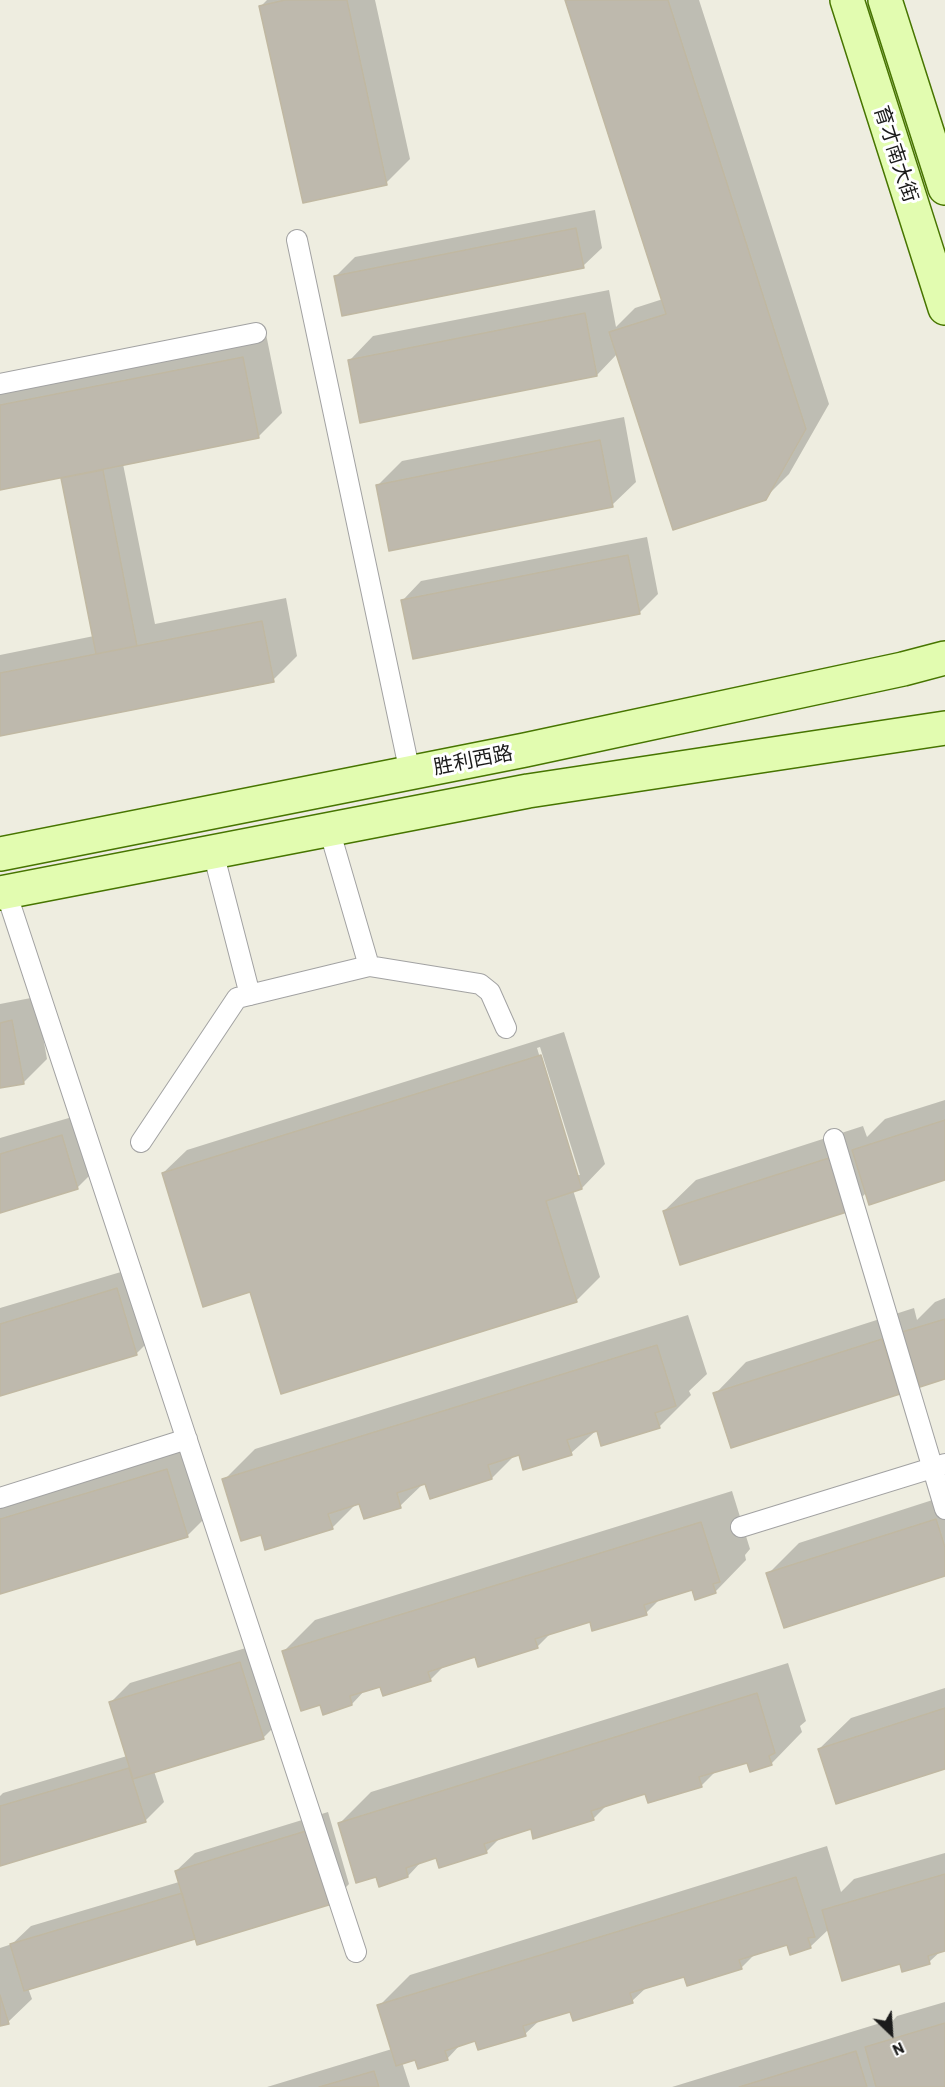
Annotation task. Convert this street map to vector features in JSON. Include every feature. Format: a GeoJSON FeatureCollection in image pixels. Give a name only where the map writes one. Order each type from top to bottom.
{"type":"FeatureCollection","features":[{"type":"Feature","properties":{"kind":"main road","name":"育才南大街"},"geometry":{"type":"LineString","coordinates":[[847,0],[945,308]]}},
{"type":"Feature","properties":{"kind":"main road","name":"育才南大街"},"geometry":{"type":"LineString","coordinates":[[885,0],[945,188]]}},
{"type":"Feature","properties":{"kind":"main road","name":"胜利西路"},"geometry":{"type":"LineString","coordinates":[[0,854],[537,748],[945,658]]}},
{"type":"Feature","properties":{"kind":"main road","name":"胜利西路"},"geometry":{"type":"LineString","coordinates":[[3,892],[528,791],[945,728]]}},
{"type":"Feature","properties":{"kind":"lane"},"geometry":{"type":"LineString","coordinates":[[297,240],[410,773]]}},
{"type":"Feature","properties":{"kind":"lane"},"geometry":{"type":"LineString","coordinates":[[0,384],[256,333]]}},
{"type":"Feature","properties":{"kind":"lane"},"geometry":{"type":"LineString","coordinates":[[329,829],[369,966]]}},
{"type":"Feature","properties":{"kind":"lane"},"geometry":{"type":"LineString","coordinates":[[213,852],[250,995]]}},
{"type":"Feature","properties":{"kind":"lane"},"geometry":{"type":"LineString","coordinates":[[3,892],[356,1952]]}},
{"type":"Feature","properties":{"kind":"lane"},"geometry":{"type":"LineString","coordinates":[[141,1142],[237,998],[369,966],[480,984],[490,992],[506,1028]]}},
{"type":"Feature","properties":{"kind":"lane"},"geometry":{"type":"LineString","coordinates":[[834,1139],[939,1466],[945,1509]]}},
{"type":"Feature","properties":{"kind":"lane"},"geometry":{"type":"LineString","coordinates":[[0,1498],[187,1439]]}},
{"type":"Feature","properties":{"kind":"lane"},"geometry":{"type":"LineString","coordinates":[[741,1527],[939,1466]]}},
{"type":"Feature","properties":{"kind":"building"},"geometry":{"type":"Polygon","coordinates":[[[285,0],[347,0],[387,185],[303,203],[259,6],[285,0]]]}},
{"type":"Feature","properties":{"kind":"building"},"geometry":{"type":"Polygon","coordinates":[[[565,0],[668,0],[806,429],[766,500],[673,530],[609,332],[666,314],[565,0]]]}},
{"type":"Feature","properties":{"kind":"building"},"geometry":{"type":"Polygon","coordinates":[[[576,228],[584,268],[342,316],[334,276],[576,228]]]}},
{"type":"Feature","properties":{"kind":"building"},"geometry":{"type":"Polygon","coordinates":[[[585,313],[597,376],[360,423],[348,360],[585,313]]]}},
{"type":"Feature","properties":{"kind":"building"},"geometry":{"type":"Polygon","coordinates":[[[243,357],[259,438],[0,490],[0,405],[243,357]]]}},
{"type":"Feature","properties":{"kind":"building"},"geometry":{"type":"Polygon","coordinates":[[[600,440],[613,507],[389,551],[376,485],[600,440]]]}},
{"type":"Feature","properties":{"kind":"building"},"geometry":{"type":"Polygon","coordinates":[[[103,470],[137,646],[96,654],[61,478],[103,470]]]}},
{"type":"Feature","properties":{"kind":"building"},"geometry":{"type":"Polygon","coordinates":[[[628,555],[640,614],[413,659],[401,600],[628,555]]]}},
{"type":"Feature","properties":{"kind":"building"},"geometry":{"type":"Polygon","coordinates":[[[262,621],[274,682],[0,736],[0,673],[262,621]]]}},
{"type":"Feature","properties":{"kind":"building"},"geometry":{"type":"Polygon","coordinates":[[[12,1020],[24,1084],[0,1088],[0,1023],[12,1020]]]}},
{"type":"Feature","properties":{"kind":"building"},"geometry":{"type":"Polygon","coordinates":[[[541,1055],[582,1189],[546,1201],[577,1302],[281,1394],[250,1292],[203,1307],[162,1173],[541,1055]]]}},
{"type":"Feature","properties":{"kind":"building"},"geometry":{"type":"Polygon","coordinates":[[[945,1120],[945,1180],[869,1205],[852,1150],[945,1120]]]}},
{"type":"Feature","properties":{"kind":"building"},"geometry":{"type":"Polygon","coordinates":[[[62,1135],[78,1189],[0,1213],[0,1154],[62,1135]]]}},
{"type":"Feature","properties":{"kind":"building"},"geometry":{"type":"Polygon","coordinates":[[[832,1157],[850,1211],[680,1265],[663,1211],[832,1157]]]}},
{"type":"Feature","properties":{"kind":"building"},"geometry":{"type":"Polygon","coordinates":[[[117,1288],[137,1355],[0,1396],[0,1324],[117,1288]]]}},
{"type":"Feature","properties":{"kind":"building"},"geometry":{"type":"Polygon","coordinates":[[[945,1319],[945,1379],[920,1387],[902,1332],[945,1319]]]}},
{"type":"Feature","properties":{"kind":"building"},"geometry":{"type":"Polygon","coordinates":[[[882,1339],[900,1394],[731,1448],[713,1393],[882,1339]]]}},
{"type":"Feature","properties":{"kind":"building"},"geometry":{"type":"Polygon","coordinates":[[[657,1345],[676,1406],[655,1413],[660,1428],[601,1446],[597,1431],[567,1440],[572,1455],[523,1470],[519,1455],[488,1465],[492,1479],[430,1499],[425,1484],[397,1493],[401,1508],[364,1519],[359,1504],[328,1514],[333,1529],[265,1550],[261,1535],[241,1541],[222,1479],[657,1345]]]}},
{"type":"Feature","properties":{"kind":"building"},"geometry":{"type":"Polygon","coordinates":[[[167,1469],[188,1537],[0,1594],[0,1519],[167,1469]]]}},
{"type":"Feature","properties":{"kind":"building"},"geometry":{"type":"Polygon","coordinates":[[[936,1519],[945,1547],[945,1576],[784,1628],[766,1573],[936,1519]]]}},
{"type":"Feature","properties":{"kind":"building"},"geometry":{"type":"Polygon","coordinates":[[[701,1522],[720,1582],[713,1584],[716,1593],[695,1600],[692,1590],[644,1605],[647,1615],[592,1631],[590,1622],[535,1639],[538,1648],[478,1667],[475,1657],[428,1672],[431,1681],[383,1696],[380,1687],[350,1696],[352,1705],[323,1715],[320,1705],[301,1711],[282,1651],[701,1522]]]}},
{"type":"Feature","properties":{"kind":"building"},"geometry":{"type":"Polygon","coordinates":[[[240,1662],[264,1739],[133,1779],[109,1702],[240,1662]]]}},
{"type":"Feature","properties":{"kind":"building"},"geometry":{"type":"Polygon","coordinates":[[[757,1693],[775,1753],[769,1756],[772,1765],[750,1772],[747,1763],[699,1777],[702,1787],[648,1803],[645,1794],[591,1811],[594,1820],[533,1839],[531,1829],[484,1844],[487,1853],[439,1868],[436,1858],[406,1868],[408,1877],[379,1887],[376,1877],[356,1883],[338,1823],[757,1693]]]}},
{"type":"Feature","properties":{"kind":"building"},"geometry":{"type":"Polygon","coordinates":[[[945,1708],[945,1769],[836,1804],[818,1749],[945,1708]]]}},
{"type":"Feature","properties":{"kind":"building"},"geometry":{"type":"Polygon","coordinates":[[[129,1768],[146,1822],[0,1866],[0,1806],[129,1768]]]}},
{"type":"Feature","properties":{"kind":"building"},"geometry":{"type":"Polygon","coordinates":[[[309,1830],[332,1904],[197,1945],[175,1871],[309,1830]]]}},
{"type":"Feature","properties":{"kind":"building"},"geometry":{"type":"Polygon","coordinates":[[[945,1874],[945,1951],[928,1956],[930,1964],[902,1972],[900,1964],[842,1981],[822,1910],[945,1874]]]}},
{"type":"Feature","properties":{"kind":"building"},"geometry":{"type":"Polygon","coordinates":[[[796,1877],[815,1937],[808,1938],[811,1948],[790,1955],[787,1945],[739,1960],[742,1969],[687,1986],[684,1977],[630,1993],[633,2003],[573,2021],[570,2012],[523,2026],[526,2036],[478,2050],[475,2041],[445,2051],[448,2060],[418,2069],[415,2060],[396,2066],[377,2005],[796,1877]]]}},
{"type":"Feature","properties":{"kind":"building"},"geometry":{"type":"Polygon","coordinates":[[[182,1893],[195,1939],[24,1991],[10,1944],[182,1893]]]}},
{"type":"Feature","properties":{"kind":"building"},"geometry":{"type":"Polygon","coordinates":[[[0,1995],[9,2024],[0,2026],[0,1995]]]}},
{"type":"Feature","properties":{"kind":"building"},"geometry":{"type":"Polygon","coordinates":[[[945,2023],[945,2087],[876,2087],[865,2047],[945,2023]]]}},
{"type":"Feature","properties":{"kind":"building"},"geometry":{"type":"Polygon","coordinates":[[[856,2051],[867,2087],[739,2087],[856,2051]]]}},
{"type":"Feature","properties":{"kind":"building"},"geometry":{"type":"Polygon","coordinates":[[[374,2071],[379,2087],[319,2087],[374,2071]]]}}]}
